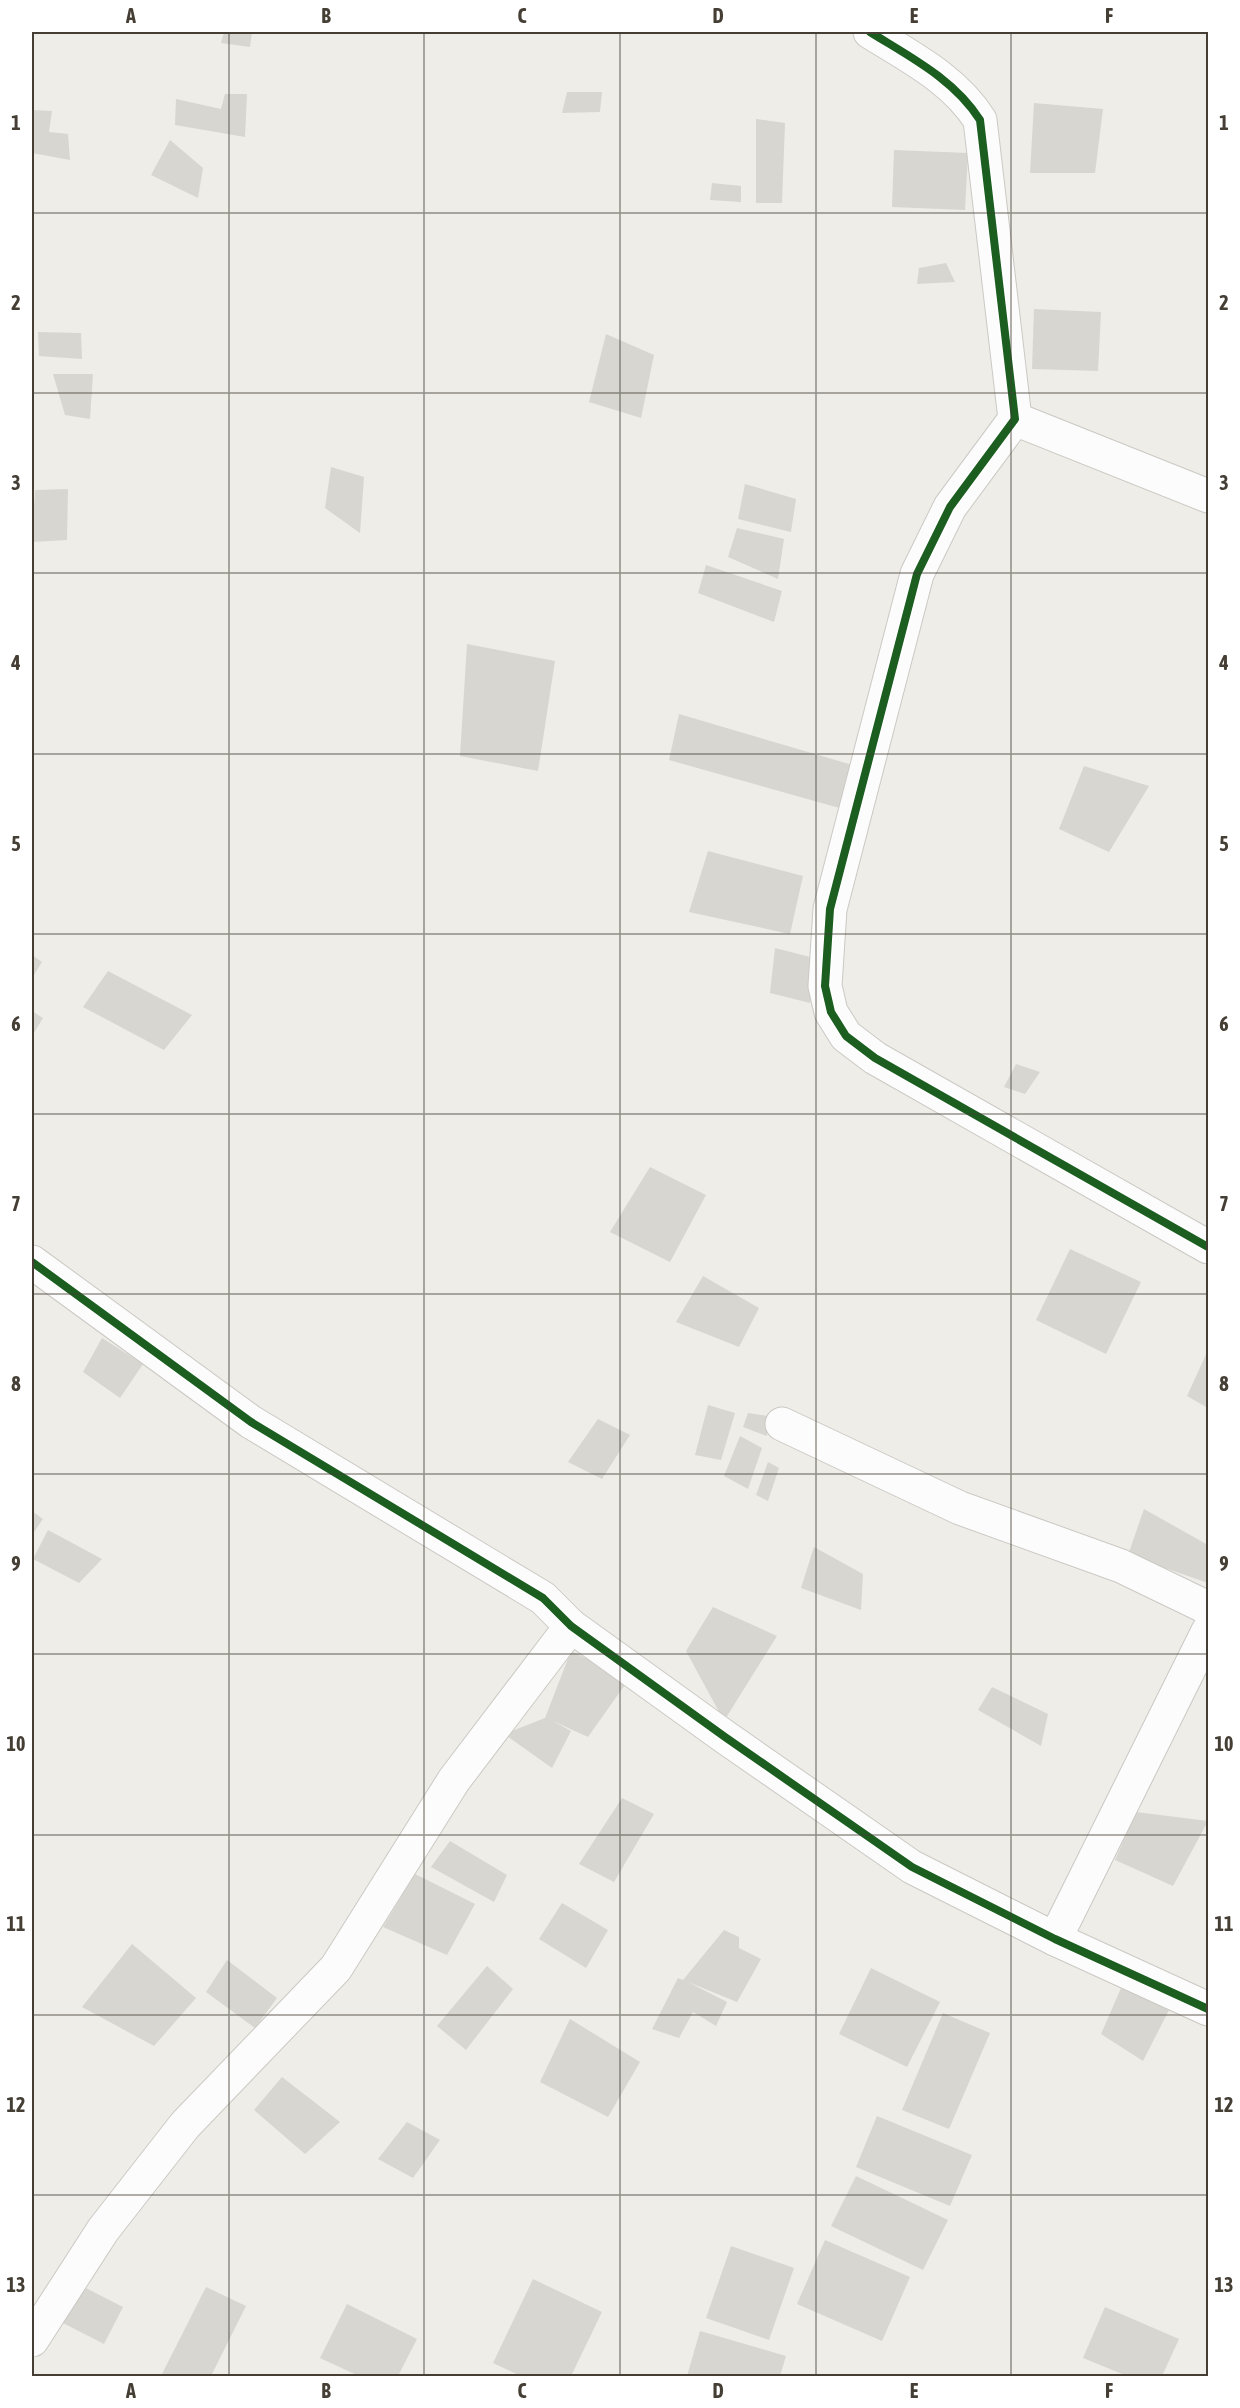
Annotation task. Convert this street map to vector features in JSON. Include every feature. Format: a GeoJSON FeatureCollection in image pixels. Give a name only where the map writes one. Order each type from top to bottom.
{"type":"FeatureCollection","features":[{"type":"Feature","properties":{"kind":"street"},"geometry":{"type":"LineString","coordinates":[[870,32],[954,86],[968,101],[980,120],[1015,419],[950,507],[917,574],[830,909],[825,986],[831,1012],[846,1036],[875,1058],[1209,1248]]}},
{"type":"Feature","properties":{"kind":"street"},"geometry":{"type":"LineString","coordinates":[[1015,419],[1209,496]]}},
{"type":"Feature","properties":{"kind":"street"},"geometry":{"type":"LineString","coordinates":[[32,1262],[252,1422],[543,1598],[571,1626],[912,1867],[1055,1939],[1209,2009]]}},
{"type":"Feature","properties":{"kind":"street"},"geometry":{"type":"LineString","coordinates":[[782,1424],[960,1508],[1121,1566],[1209,1608]]}},
{"type":"Feature","properties":{"kind":"street"},"geometry":{"type":"LineString","coordinates":[[32,2340],[103,2230],[185,2125],[336,1968],[454,1780],[571,1626]]}},
{"type":"Feature","properties":{"kind":"street"},"geometry":{"type":"LineString","coordinates":[[1055,1939],[1209,1631]]}},
{"type":"Feature","properties":{"kind":"building"},"geometry":{"type":"Polygon","coordinates":[[[224,32],[252,32],[250,47],[221,43],[224,32]]]}},
{"type":"Feature","properties":{"kind":"building"},"geometry":{"type":"Polygon","coordinates":[[[567,92],[602,92],[600,112],[562,113],[567,92]]]}},
{"type":"Feature","properties":{"kind":"building"},"geometry":{"type":"Polygon","coordinates":[[[225,94],[247,94],[245,137],[175,125],[176,99],[221,109],[225,94]]]}},
{"type":"Feature","properties":{"kind":"building"},"geometry":{"type":"Polygon","coordinates":[[[1034,103],[1103,109],[1095,173],[1030,173],[1034,103]]]}},
{"type":"Feature","properties":{"kind":"building"},"geometry":{"type":"Polygon","coordinates":[[[32,110],[52,111],[49,132],[68,134],[70,160],[32,153],[32,110]]]}},
{"type":"Feature","properties":{"kind":"building"},"geometry":{"type":"Polygon","coordinates":[[[756,119],[785,123],[782,203],[756,203],[756,119]]]}},
{"type":"Feature","properties":{"kind":"building"},"geometry":{"type":"Polygon","coordinates":[[[170,140],[203,168],[198,198],[151,175],[170,140]]]}},
{"type":"Feature","properties":{"kind":"building"},"geometry":{"type":"Polygon","coordinates":[[[894,150],[968,153],[965,210],[892,207],[894,150]]]}},
{"type":"Feature","properties":{"kind":"building"},"geometry":{"type":"Polygon","coordinates":[[[712,183],[741,186],[741,202],[710,200],[712,183]]]}},
{"type":"Feature","properties":{"kind":"building"},"geometry":{"type":"Polygon","coordinates":[[[946,263],[955,282],[917,284],[919,268],[946,263]]]}},
{"type":"Feature","properties":{"kind":"building"},"geometry":{"type":"Polygon","coordinates":[[[1034,309],[1101,312],[1098,371],[1032,369],[1034,309]]]}},
{"type":"Feature","properties":{"kind":"building"},"geometry":{"type":"Polygon","coordinates":[[[38,332],[81,333],[82,359],[39,356],[38,332]]]}},
{"type":"Feature","properties":{"kind":"building"},"geometry":{"type":"Polygon","coordinates":[[[606,334],[654,355],[641,418],[589,402],[606,334]]]}},
{"type":"Feature","properties":{"kind":"building"},"geometry":{"type":"Polygon","coordinates":[[[53,374],[93,374],[90,419],[65,415],[53,374]]]}},
{"type":"Feature","properties":{"kind":"building"},"geometry":{"type":"Polygon","coordinates":[[[331,467],[364,477],[360,533],[325,508],[331,467]]]}},
{"type":"Feature","properties":{"kind":"building"},"geometry":{"type":"Polygon","coordinates":[[[745,484],[796,499],[791,532],[738,519],[745,484]]]}},
{"type":"Feature","properties":{"kind":"building"},"geometry":{"type":"Polygon","coordinates":[[[68,489],[67,540],[32,542],[35,490],[68,489]]]}},
{"type":"Feature","properties":{"kind":"building"},"geometry":{"type":"Polygon","coordinates":[[[737,528],[784,539],[778,579],[728,557],[737,528]]]}},
{"type":"Feature","properties":{"kind":"building"},"geometry":{"type":"Polygon","coordinates":[[[706,565],[782,591],[774,622],[698,593],[706,565]]]}},
{"type":"Feature","properties":{"kind":"building"},"geometry":{"type":"Polygon","coordinates":[[[467,644],[555,661],[538,771],[460,756],[467,644]]]}},
{"type":"Feature","properties":{"kind":"building"},"geometry":{"type":"Polygon","coordinates":[[[679,714],[866,769],[850,811],[669,760],[679,714]]]}},
{"type":"Feature","properties":{"kind":"building"},"geometry":{"type":"Polygon","coordinates":[[[1084,766],[1149,786],[1109,852],[1059,829],[1084,766]]]}},
{"type":"Feature","properties":{"kind":"building"},"geometry":{"type":"Polygon","coordinates":[[[708,851],[803,876],[790,934],[689,912],[708,851]]]}},
{"type":"Feature","properties":{"kind":"building"},"geometry":{"type":"Polygon","coordinates":[[[775,948],[818,959],[810,1003],[770,993],[775,948]]]}},
{"type":"Feature","properties":{"kind":"building"},"geometry":{"type":"Polygon","coordinates":[[[32,955],[42,962],[32,978],[32,955]]]}},
{"type":"Feature","properties":{"kind":"building"},"geometry":{"type":"Polygon","coordinates":[[[108,971],[192,1015],[164,1050],[83,1007],[108,971]]]}},
{"type":"Feature","properties":{"kind":"building"},"geometry":{"type":"Polygon","coordinates":[[[32,1011],[43,1018],[32,1036],[32,1011]]]}},
{"type":"Feature","properties":{"kind":"building"},"geometry":{"type":"Polygon","coordinates":[[[1016,1064],[1040,1072],[1025,1094],[1004,1087],[1016,1064]]]}},
{"type":"Feature","properties":{"kind":"building"},"geometry":{"type":"Polygon","coordinates":[[[650,1167],[706,1195],[670,1262],[610,1232],[650,1167]]]}},
{"type":"Feature","properties":{"kind":"building"},"geometry":{"type":"Polygon","coordinates":[[[1070,1249],[1141,1282],[1106,1354],[1036,1320],[1070,1249]]]}},
{"type":"Feature","properties":{"kind":"building"},"geometry":{"type":"Polygon","coordinates":[[[703,1276],[759,1308],[739,1347],[676,1322],[703,1276]]]}},
{"type":"Feature","properties":{"kind":"building"},"geometry":{"type":"Polygon","coordinates":[[[102,1338],[143,1364],[120,1398],[83,1372],[102,1338]]]}},
{"type":"Feature","properties":{"kind":"building"},"geometry":{"type":"Polygon","coordinates":[[[1208,1350],[1208,1408],[1187,1396],[1208,1350]]]}},
{"type":"Feature","properties":{"kind":"building"},"geometry":{"type":"Polygon","coordinates":[[[708,1405],[735,1413],[721,1460],[695,1455],[708,1405]]]}},
{"type":"Feature","properties":{"kind":"building"},"geometry":{"type":"Polygon","coordinates":[[[748,1413],[768,1416],[767,1436],[743,1427],[748,1413]]]}},
{"type":"Feature","properties":{"kind":"building"},"geometry":{"type":"Polygon","coordinates":[[[598,1419],[630,1435],[602,1479],[568,1462],[598,1419]]]}},
{"type":"Feature","properties":{"kind":"building"},"geometry":{"type":"Polygon","coordinates":[[[740,1436],[762,1448],[748,1489],[724,1476],[740,1436]]]}},
{"type":"Feature","properties":{"kind":"building"},"geometry":{"type":"Polygon","coordinates":[[[768,1462],[779,1468],[768,1501],[756,1495],[768,1462]]]}},
{"type":"Feature","properties":{"kind":"building"},"geometry":{"type":"Polygon","coordinates":[[[1144,1509],[1208,1545],[1208,1583],[1128,1555],[1144,1509]]]}},
{"type":"Feature","properties":{"kind":"building"},"geometry":{"type":"Polygon","coordinates":[[[32,1511],[43,1519],[32,1535],[32,1511]]]}},
{"type":"Feature","properties":{"kind":"building"},"geometry":{"type":"Polygon","coordinates":[[[48,1530],[102,1559],[79,1583],[33,1559],[48,1530]]]}},
{"type":"Feature","properties":{"kind":"building"},"geometry":{"type":"Polygon","coordinates":[[[814,1547],[863,1574],[861,1610],[801,1588],[814,1547]]]}},
{"type":"Feature","properties":{"kind":"building"},"geometry":{"type":"Polygon","coordinates":[[[713,1607],[777,1636],[724,1721],[686,1651],[713,1607]]]}},
{"type":"Feature","properties":{"kind":"building"},"geometry":{"type":"Polygon","coordinates":[[[571,1651],[629,1679],[588,1737],[553,1721],[571,1731],[552,1768],[504,1734],[545,1718],[571,1651]]]}},
{"type":"Feature","properties":{"kind":"building"},"geometry":{"type":"Polygon","coordinates":[[[992,1687],[1048,1714],[1041,1746],[978,1710],[992,1687]]]}},
{"type":"Feature","properties":{"kind":"building"},"geometry":{"type":"Polygon","coordinates":[[[622,1798],[654,1814],[614,1882],[579,1864],[622,1798]]]}},
{"type":"Feature","properties":{"kind":"building"},"geometry":{"type":"Polygon","coordinates":[[[1136,1812],[1208,1821],[1173,1886],[1115,1860],[1136,1812]]]}},
{"type":"Feature","properties":{"kind":"building"},"geometry":{"type":"Polygon","coordinates":[[[450,1841],[507,1875],[494,1902],[431,1867],[450,1841]]]}},
{"type":"Feature","properties":{"kind":"building"},"geometry":{"type":"Polygon","coordinates":[[[415,1874],[475,1904],[447,1955],[383,1927],[415,1874]]]}},
{"type":"Feature","properties":{"kind":"building"},"geometry":{"type":"Polygon","coordinates":[[[562,1903],[608,1930],[586,1968],[539,1939],[562,1903]]]}},
{"type":"Feature","properties":{"kind":"building"},"geometry":{"type":"Polygon","coordinates":[[[724,1930],[739,1937],[739,1948],[761,1959],[737,2002],[688,1982],[727,2002],[716,2026],[693,2012],[679,2038],[652,2029],[678,1978],[683,1980],[724,1930]]]}},
{"type":"Feature","properties":{"kind":"building"},"geometry":{"type":"Polygon","coordinates":[[[132,1944],[196,1998],[154,2046],[82,2007],[132,1944]]]}},
{"type":"Feature","properties":{"kind":"building"},"geometry":{"type":"Polygon","coordinates":[[[227,1960],[277,1998],[255,2028],[206,1992],[227,1960]]]}},
{"type":"Feature","properties":{"kind":"building"},"geometry":{"type":"Polygon","coordinates":[[[487,1966],[513,1989],[466,2050],[437,2026],[487,1966]]]}},
{"type":"Feature","properties":{"kind":"building"},"geometry":{"type":"Polygon","coordinates":[[[871,1968],[940,2002],[907,2067],[839,2034],[871,1968]]]}},
{"type":"Feature","properties":{"kind":"building"},"geometry":{"type":"Polygon","coordinates":[[[1125,1979],[1171,2006],[1143,2061],[1101,2034],[1125,1979]]]}},
{"type":"Feature","properties":{"kind":"building"},"geometry":{"type":"Polygon","coordinates":[[[943,2013],[990,2033],[949,2129],[902,2110],[943,2013]]]}},
{"type":"Feature","properties":{"kind":"building"},"geometry":{"type":"Polygon","coordinates":[[[570,2019],[640,2062],[608,2117],[540,2082],[570,2019]]]}},
{"type":"Feature","properties":{"kind":"building"},"geometry":{"type":"Polygon","coordinates":[[[282,2077],[340,2122],[305,2154],[254,2110],[282,2077]]]}},
{"type":"Feature","properties":{"kind":"building"},"geometry":{"type":"Polygon","coordinates":[[[877,2116],[972,2155],[950,2206],[856,2167],[877,2116]]]}},
{"type":"Feature","properties":{"kind":"building"},"geometry":{"type":"Polygon","coordinates":[[[407,2122],[440,2140],[413,2178],[378,2159],[407,2122]]]}},
{"type":"Feature","properties":{"kind":"building"},"geometry":{"type":"Polygon","coordinates":[[[856,2176],[948,2220],[923,2270],[831,2226],[856,2176]]]}},
{"type":"Feature","properties":{"kind":"building"},"geometry":{"type":"Polygon","coordinates":[[[825,2240],[910,2277],[882,2341],[797,2304],[825,2240]]]}},
{"type":"Feature","properties":{"kind":"building"},"geometry":{"type":"Polygon","coordinates":[[[731,2246],[794,2268],[769,2340],[706,2318],[731,2246]]]}},
{"type":"Feature","properties":{"kind":"building"},"geometry":{"type":"Polygon","coordinates":[[[533,2279],[602,2312],[571,2376],[521,2376],[493,2363],[533,2279]]]}},
{"type":"Feature","properties":{"kind":"building"},"geometry":{"type":"Polygon","coordinates":[[[76,2283],[123,2307],[104,2344],[57,2320],[76,2283]]]}},
{"type":"Feature","properties":{"kind":"building"},"geometry":{"type":"Polygon","coordinates":[[[206,2287],[246,2306],[211,2376],[161,2376],[206,2287]]]}},
{"type":"Feature","properties":{"kind":"building"},"geometry":{"type":"Polygon","coordinates":[[[347,2304],[417,2339],[398,2376],[359,2376],[320,2358],[347,2304]]]}},
{"type":"Feature","properties":{"kind":"building"},"geometry":{"type":"Polygon","coordinates":[[[1105,2307],[1179,2339],[1162,2376],[1127,2376],[1083,2358],[1105,2307]]]}},
{"type":"Feature","properties":{"kind":"building"},"geometry":{"type":"Polygon","coordinates":[[[700,2331],[786,2356],[780,2376],[687,2376],[700,2331]]]}},
{"type":"Feature","properties":{"kind":"cycle path"},"geometry":{"type":"LineString","coordinates":[[870,32],[916,60],[944,81],[957,92],[980,120],[1015,419],[950,507],[917,574],[830,909],[825,986],[831,1012],[846,1036],[875,1058],[1208,1247]]}},
{"type":"Feature","properties":{"kind":"cycle path"},"geometry":{"type":"LineString","coordinates":[[32,1262],[251,1422],[543,1598],[571,1626],[912,1867],[1055,1939],[1208,2009]]}}]}
